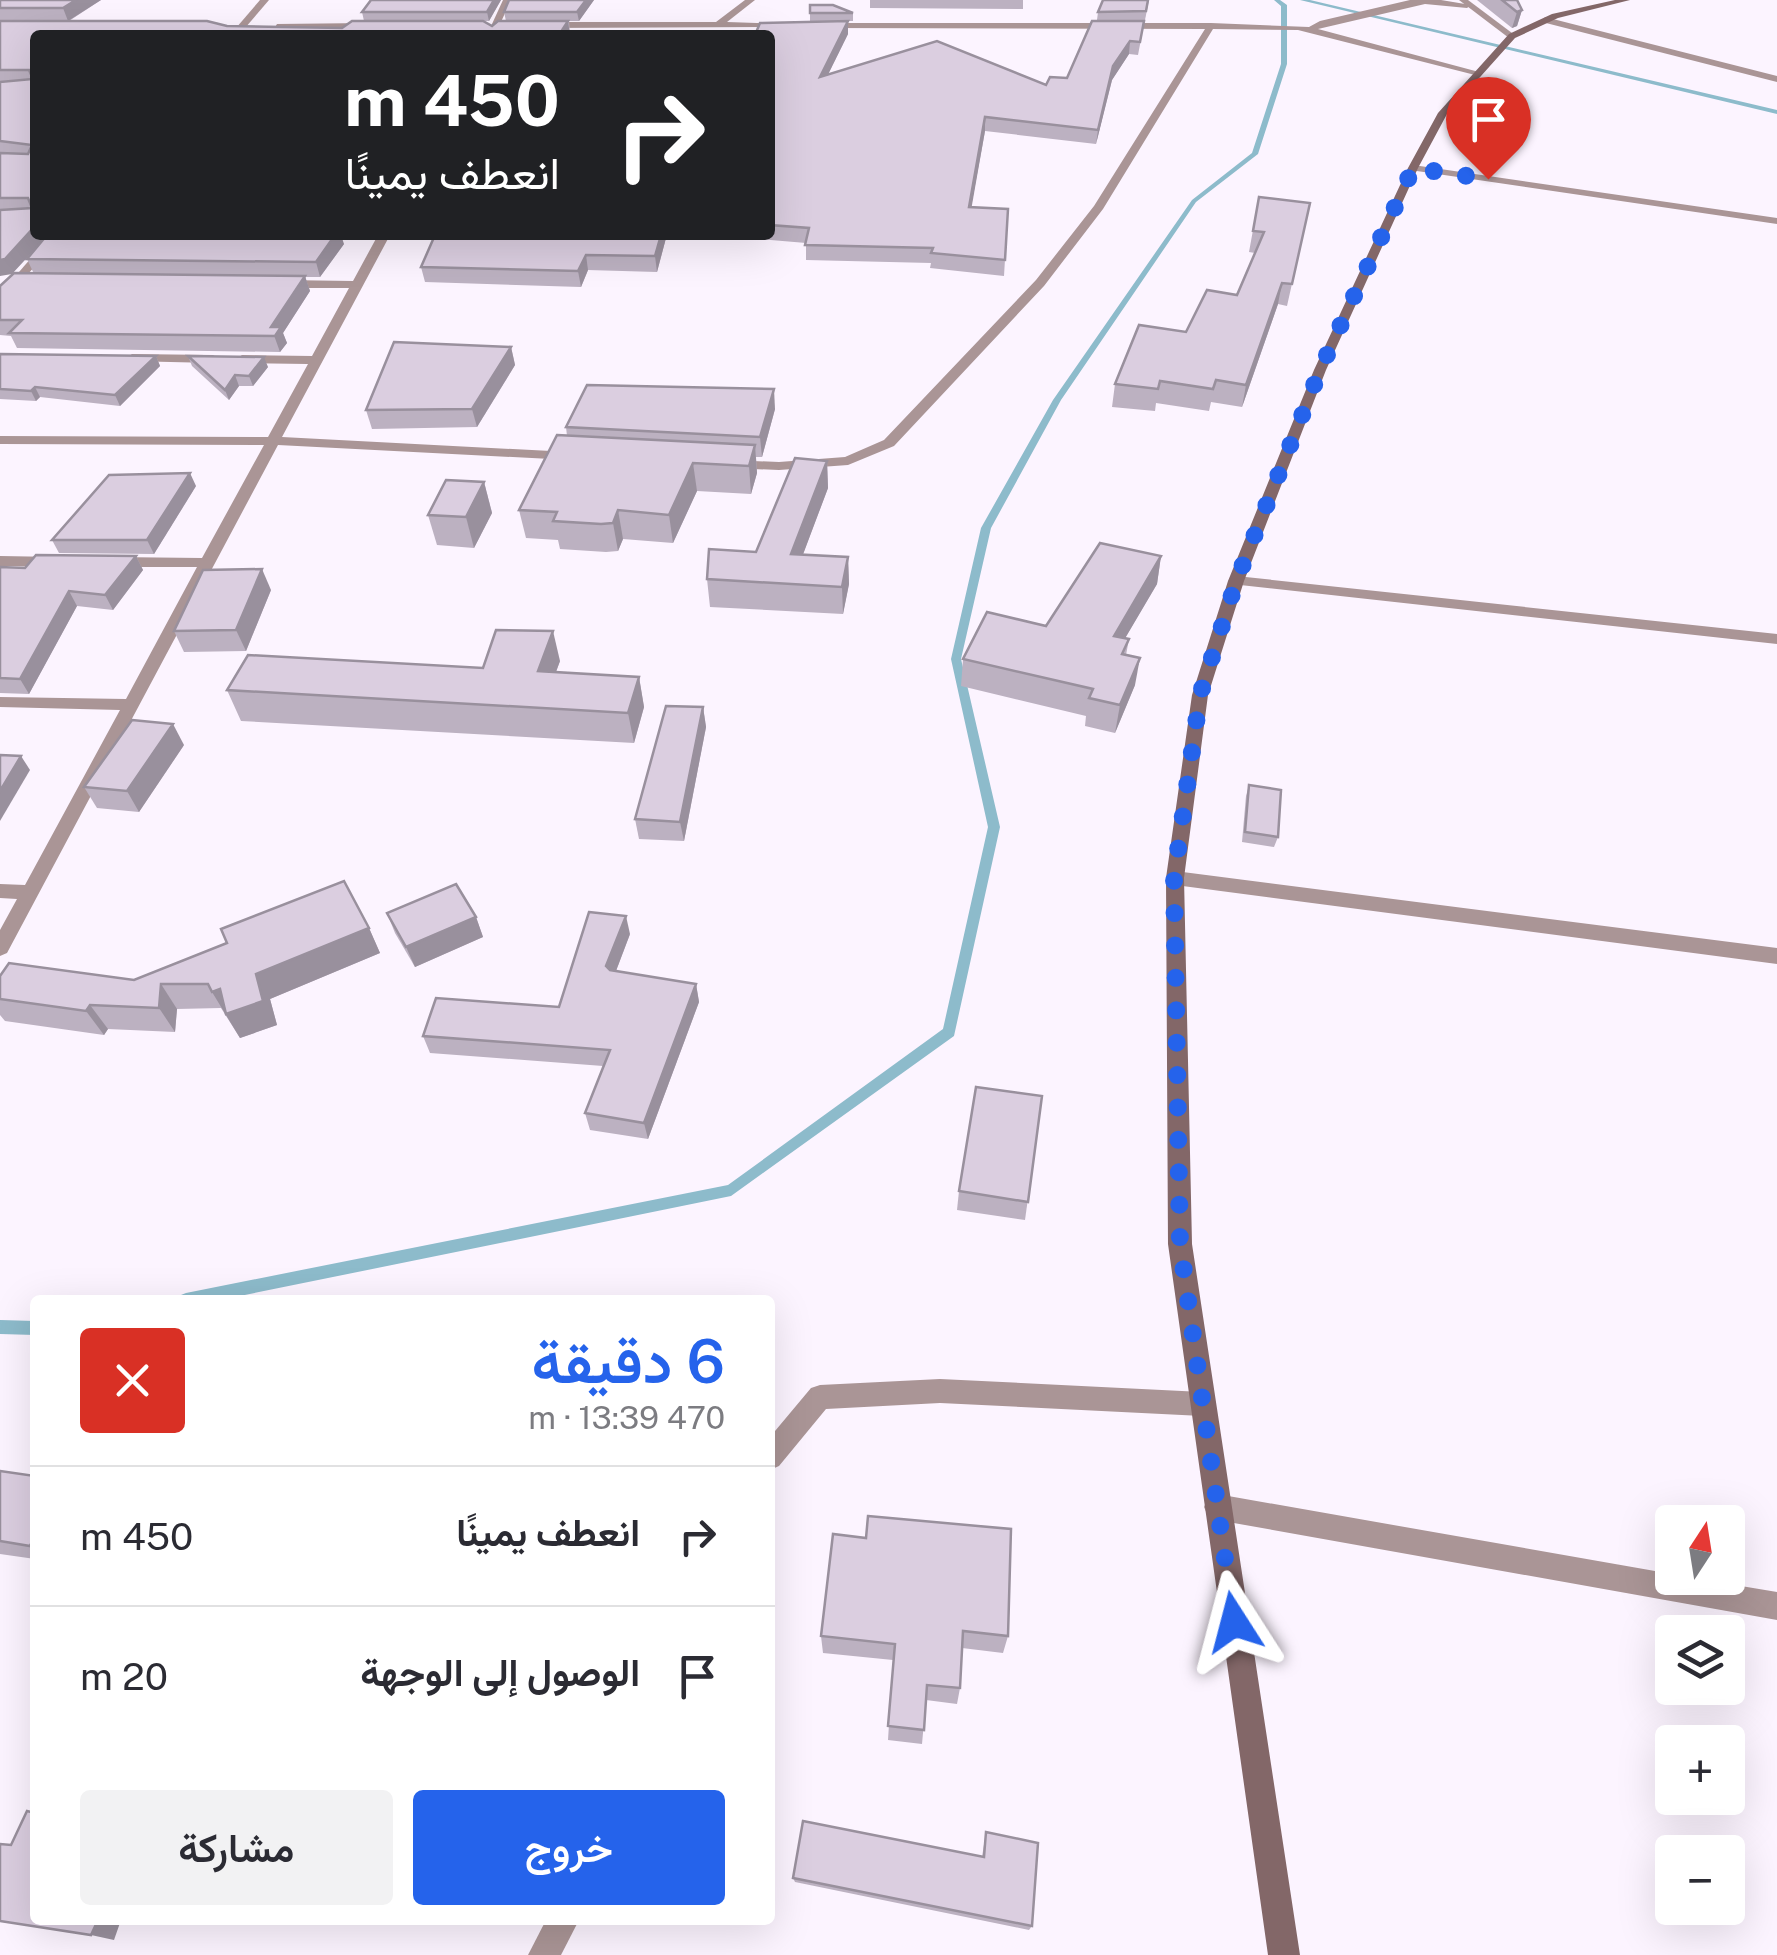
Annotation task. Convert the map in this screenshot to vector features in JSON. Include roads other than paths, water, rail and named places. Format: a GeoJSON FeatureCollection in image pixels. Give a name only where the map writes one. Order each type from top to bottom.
{"type":"FeatureCollection","features":[{"type":"Feature","properties":{"kind":"main road"},"geometry":{"type":"LineString","coordinates":[[1284,1955],[1180,1244],[1174,878],[1200,695],[1236,582],[1320,370],[1413,168],[1443,113],[1505,43],[1545,20],[1626,0]]}},
{"type":"Feature","properties":{"kind":"street"},"geometry":{"type":"LineString","coordinates":[[238,30],[265,0]]}},
{"type":"Feature","properties":{"kind":"street"},"geometry":{"type":"LineString","coordinates":[[493,30],[508,0]]}},
{"type":"Feature","properties":{"kind":"street"},"geometry":{"type":"LineString","coordinates":[[717,24],[752,0]]}},
{"type":"Feature","properties":{"kind":"street"},"geometry":{"type":"LineString","coordinates":[[1410,0],[1465,2],[1505,43]]}},
{"type":"Feature","properties":{"kind":"street"},"geometry":{"type":"LineString","coordinates":[[1312,30],[1323,23],[1426,1]]}},
{"type":"Feature","properties":{"kind":"street"},"geometry":{"type":"LineString","coordinates":[[1545,20],[1777,80]]}},
{"type":"Feature","properties":{"kind":"street"},"geometry":{"type":"LineString","coordinates":[[533,25],[796,24]]}},
{"type":"Feature","properties":{"kind":"street"},"geometry":{"type":"LineString","coordinates":[[816,24],[1298,27],[1476,74]]}},
{"type":"Feature","properties":{"kind":"street"},"geometry":{"type":"LineString","coordinates":[[476,26],[493,30],[514,25]]}},
{"type":"Feature","properties":{"kind":"street"},"geometry":{"type":"LineString","coordinates":[[265,30],[378,26]]}},
{"type":"Feature","properties":{"kind":"street"},"geometry":{"type":"LineString","coordinates":[[721,464],[779,466],[848,460],[888,443],[1052,268],[1099,206],[1212,26]]}},
{"type":"Feature","properties":{"kind":"street"},"geometry":{"type":"LineString","coordinates":[[222,28],[232,30]]}},
{"type":"Feature","properties":{"kind":"street"},"geometry":{"type":"LineString","coordinates":[[0,301],[53,240]]}},
{"type":"Feature","properties":{"kind":"street"},"geometry":{"type":"LineString","coordinates":[[0,948],[381,240]]}},
{"type":"Feature","properties":{"kind":"street"},"geometry":{"type":"LineString","coordinates":[[0,281],[38,282]]}},
{"type":"Feature","properties":{"kind":"street"},"geometry":{"type":"LineString","coordinates":[[257,284],[357,285]]}},
{"type":"Feature","properties":{"kind":"street"},"geometry":{"type":"LineString","coordinates":[[119,358],[317,360]]}},
{"type":"Feature","properties":{"kind":"street"},"geometry":{"type":"LineString","coordinates":[[0,440],[274,441],[585,457]]}},
{"type":"Feature","properties":{"kind":"street"},"geometry":{"type":"LineString","coordinates":[[0,561],[76,562]]}},
{"type":"Feature","properties":{"kind":"street"},"geometry":{"type":"LineString","coordinates":[[94,562],[208,563]]}},
{"type":"Feature","properties":{"kind":"street"},"geometry":{"type":"LineString","coordinates":[[1236,582],[1777,639]]}},
{"type":"Feature","properties":{"kind":"street"},"geometry":{"type":"LineString","coordinates":[[0,702],[133,704]]}},
{"type":"Feature","properties":{"kind":"street"},"geometry":{"type":"LineString","coordinates":[[1174,878],[1777,956]]}},
{"type":"Feature","properties":{"kind":"street"},"geometry":{"type":"LineString","coordinates":[[0,891],[30,892]]}},
{"type":"Feature","properties":{"kind":"street"},"geometry":{"type":"LineString","coordinates":[[775,1451],[820,1397],[940,1391],[1202,1404]]}},
{"type":"Feature","properties":{"kind":"street"},"geometry":{"type":"LineString","coordinates":[[1217,1508],[1777,1606]]}},
{"type":"Feature","properties":{"kind":"street"},"geometry":{"type":"LineString","coordinates":[[544,1955],[560,1925]]}},
{"type":"Feature","properties":{"kind":"lane"},"geometry":{"type":"LineString","coordinates":[[1413,168],[1777,221]]}},
{"type":"Feature","properties":{"kind":"waterway"},"geometry":{"type":"LineString","coordinates":[[211,1295],[731,1190],[949,1032],[994,827],[956,659],[986,528],[1057,400],[1194,201],[1255,154],[1284,64],[1284,5],[1277,0]]}},
{"type":"Feature","properties":{"kind":"waterway"},"geometry":{"type":"LineString","coordinates":[[1303,0],[1777,112]]}},
{"type":"Feature","properties":{"kind":"waterway"},"geometry":{"type":"LineString","coordinates":[[0,1327],[30,1328]]}}]}
